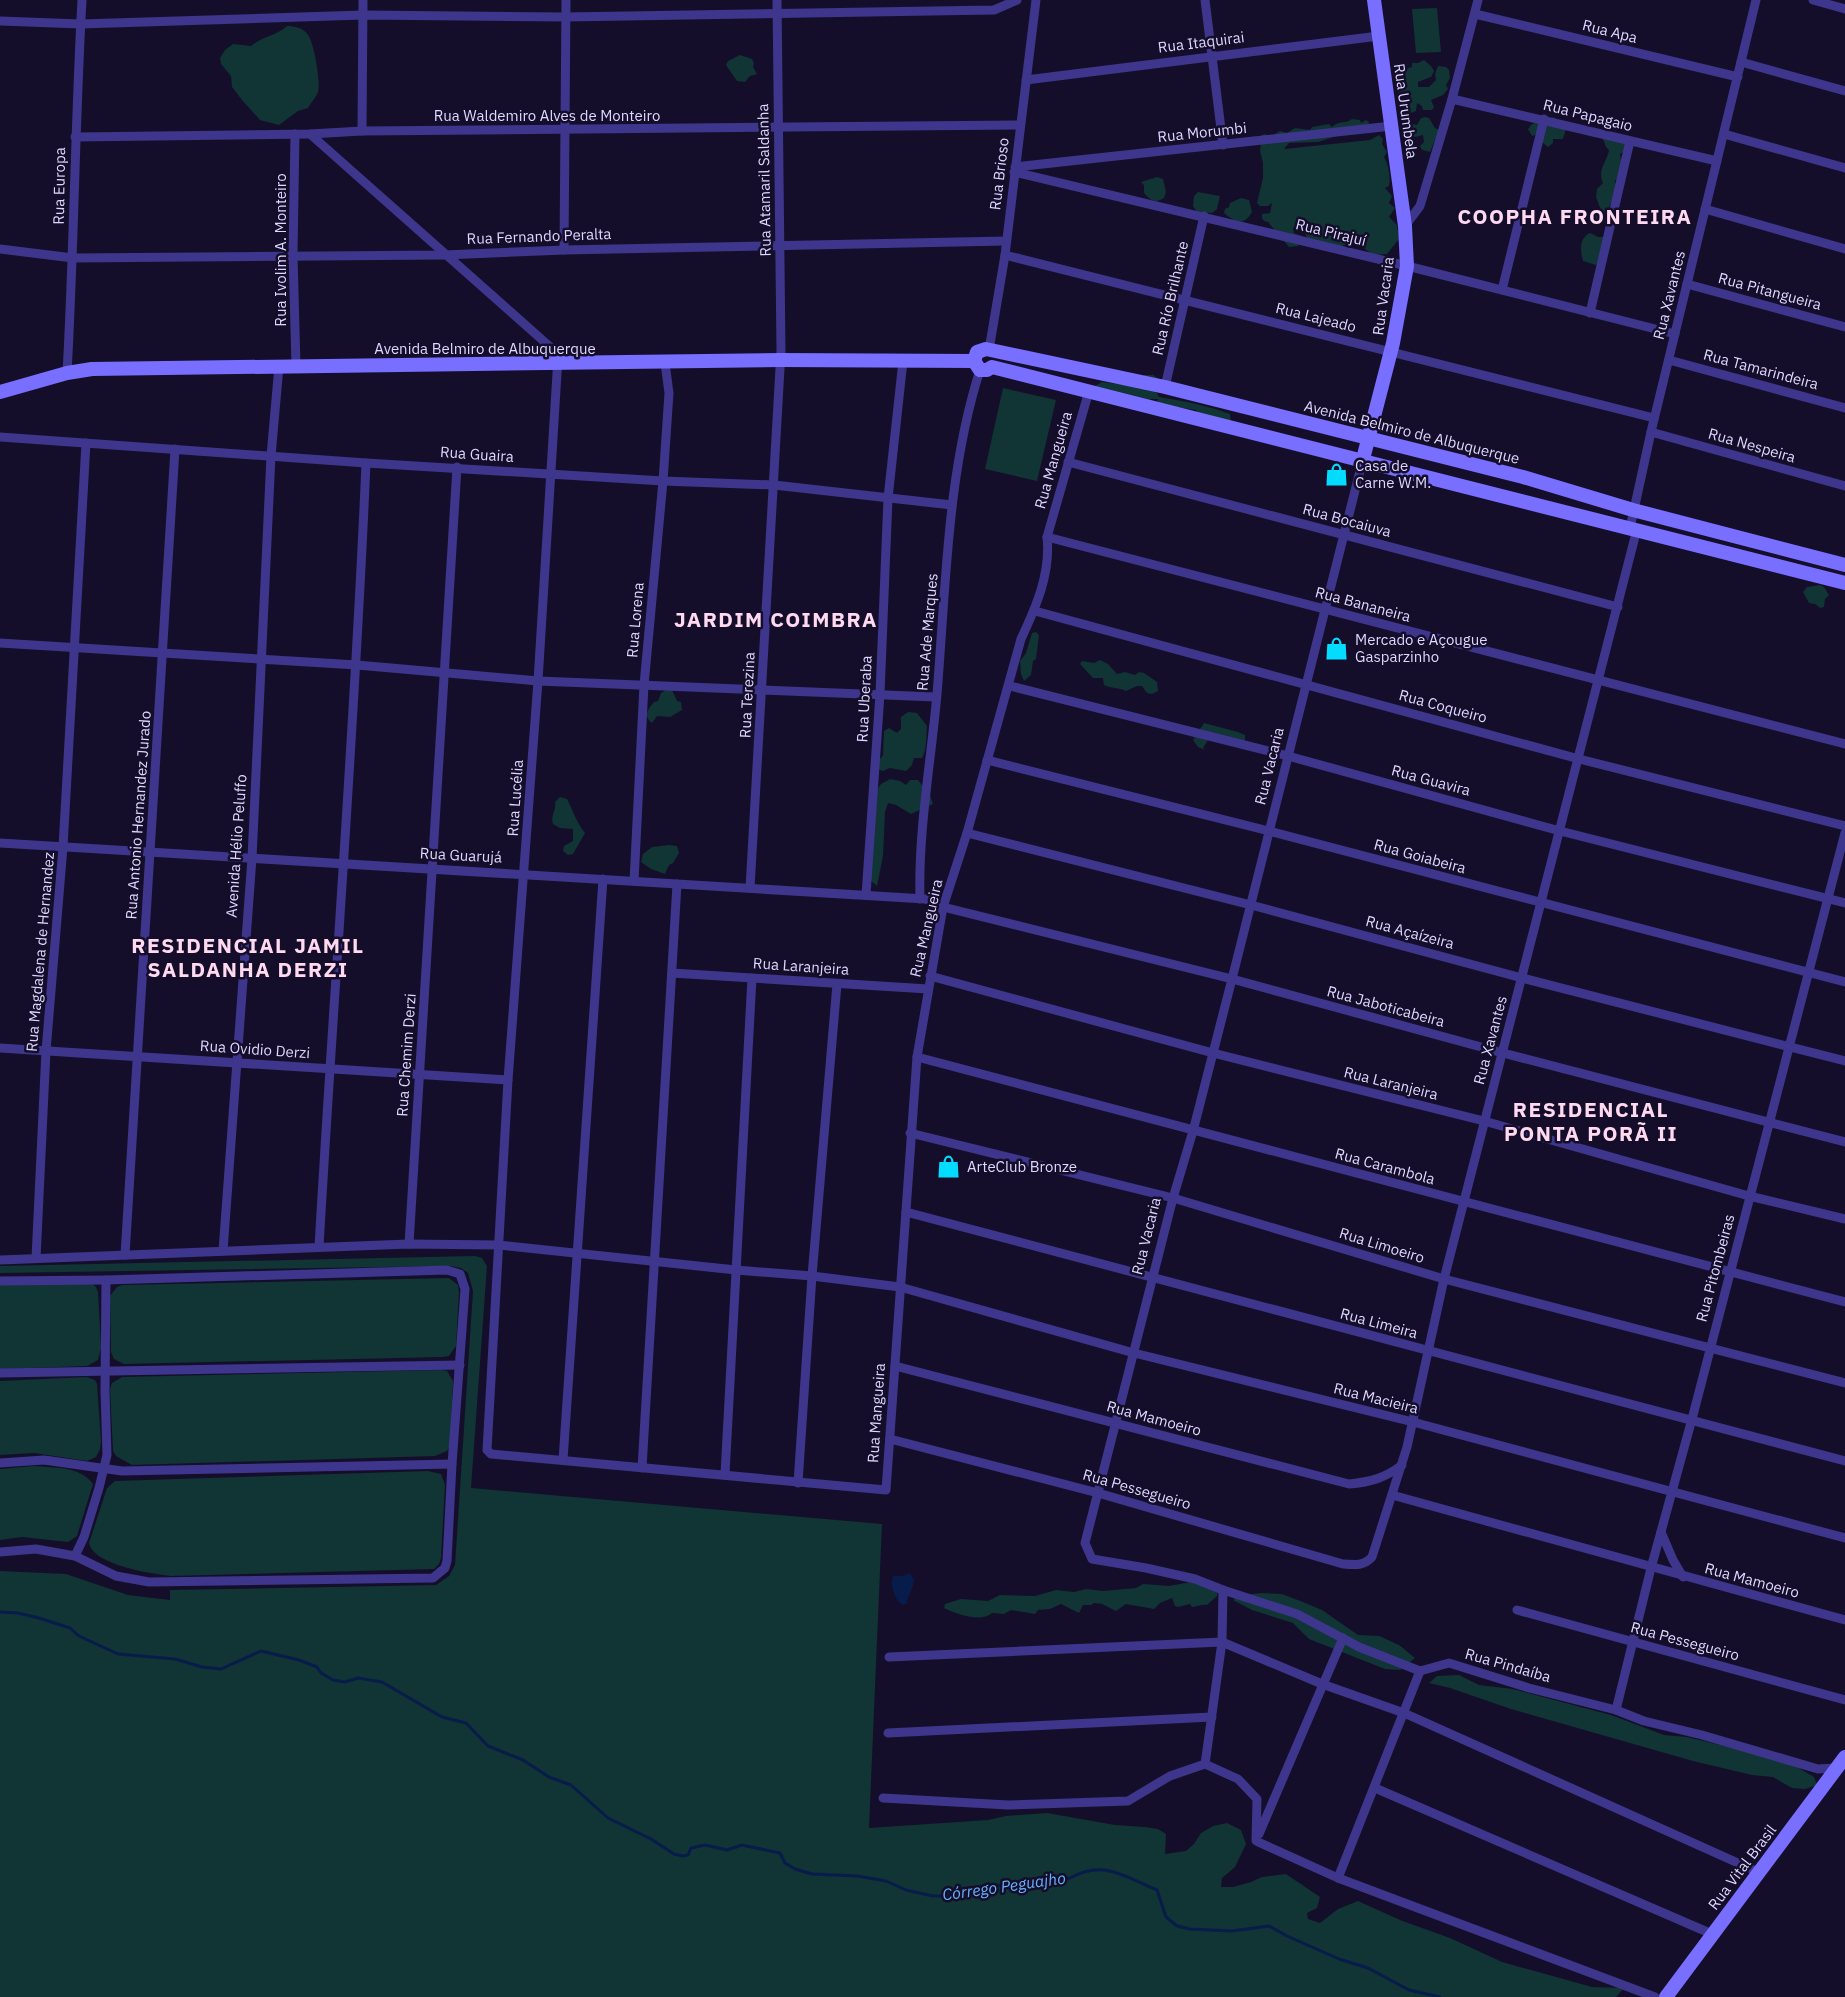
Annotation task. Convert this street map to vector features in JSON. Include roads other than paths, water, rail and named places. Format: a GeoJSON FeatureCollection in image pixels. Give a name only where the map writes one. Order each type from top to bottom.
{"type":"FeatureCollection","features":[{"type":"Feature","properties":{"kind":"main road","name":"Rua Urumbela"},"geometry":{"type":"LineString","coordinates":[[1374,0],[1405,226]]}},
{"type":"Feature","properties":{"kind":"main road","name":"Rua Vacaria"},"geometry":{"type":"LineString","coordinates":[[1364,459],[1391,351],[1407,266],[1405,226]]}},
{"type":"Feature","properties":{"kind":"main road","name":"Avenida Belmiro de Albuquerque"},"geometry":{"type":"LineString","coordinates":[[989,351],[1165,387],[1369,438],[1523,477],[1633,510],[1845,566]]}},
{"type":"Feature","properties":{"kind":"main road"},"geometry":{"type":"LineString","coordinates":[[982,366],[995,360],[989,351]]}},
{"type":"Feature","properties":{"kind":"main road","name":"Avenida Belmiro de Albuquerque"},"geometry":{"type":"LineString","coordinates":[[0,392],[67,373],[92,369],[296,366],[558,358],[665,363],[780,360],[903,361],[982,366],[1364,459],[1845,583]]}},
{"type":"Feature","properties":{"kind":"main road","name":"Rua Vital Brasil"},"geometry":{"type":"LineString","coordinates":[[1666,1997],[1845,1757]]}},
{"type":"Feature","properties":{"kind":"street","name":"Rua Europa"},"geometry":{"type":"LineString","coordinates":[[67,373],[74,258],[75,137],[82,0]]}},
{"type":"Feature","properties":{"kind":"street"},"geometry":{"type":"LineString","coordinates":[[362,131],[363,0]]}},
{"type":"Feature","properties":{"kind":"street"},"geometry":{"type":"LineString","coordinates":[[564,250],[566,0]]}},
{"type":"Feature","properties":{"kind":"street","name":"Rua Atamaril Saldanha"},"geometry":{"type":"LineString","coordinates":[[777,0],[780,360]]}},
{"type":"Feature","properties":{"kind":"street"},"geometry":{"type":"LineString","coordinates":[[0,21],[81,24],[363,15],[566,17],[994,10],[1017,0]]}},
{"type":"Feature","properties":{"kind":"street","name":"Rua Brioso"},"geometry":{"type":"LineString","coordinates":[[989,351],[1005,255],[1036,0]]}},
{"type":"Feature","properties":{"kind":"street"},"geometry":{"type":"LineString","coordinates":[[1205,0],[1223,145]]}},
{"type":"Feature","properties":{"kind":"street"},"geometry":{"type":"LineString","coordinates":[[1405,226],[1420,206],[1452,99],[1478,0]]}},
{"type":"Feature","properties":{"kind":"street","name":"Rua Xavantes"},"geometry":{"type":"LineString","coordinates":[[1372,1557],[1402,1465],[1444,1279],[1618,607],[1633,528],[1633,510],[1756,0]]}},
{"type":"Feature","properties":{"kind":"street"},"geometry":{"type":"LineString","coordinates":[[1813,0],[1845,9]]}},
{"type":"Feature","properties":{"kind":"street","name":"Rua Apa"},"geometry":{"type":"LineString","coordinates":[[1475,14],[1738,77]]}},
{"type":"Feature","properties":{"kind":"street","name":"Rua Itaquirai"},"geometry":{"type":"LineString","coordinates":[[1026,80],[1379,36]]}},
{"type":"Feature","properties":{"kind":"street"},"geometry":{"type":"LineString","coordinates":[[1741,62],[1845,91]]}},
{"type":"Feature","properties":{"kind":"street","name":"Rua Papagaio"},"geometry":{"type":"LineString","coordinates":[[1452,99],[1717,161]]}},
{"type":"Feature","properties":{"kind":"street"},"geometry":{"type":"LineString","coordinates":[[1502,290],[1544,119]]}},
{"type":"Feature","properties":{"kind":"street","name":"Rua Waldemiro Alves de Monteiro"},"geometry":{"type":"LineString","coordinates":[[75,137],[295,135],[362,131],[566,131],[1020,125]]}},
{"type":"Feature","properties":{"kind":"street","name":"Rua Morumbi"},"geometry":{"type":"LineString","coordinates":[[1014,169],[1392,126]]}},
{"type":"Feature","properties":{"kind":"street"},"geometry":{"type":"LineString","coordinates":[[310,134],[558,358]]}},
{"type":"Feature","properties":{"kind":"street"},"geometry":{"type":"LineString","coordinates":[[1724,134],[1845,168]]}},
{"type":"Feature","properties":{"kind":"street","name":"Rua Ivolim A. Monteiro"},"geometry":{"type":"LineString","coordinates":[[295,135],[293,255],[296,366]]}},
{"type":"Feature","properties":{"kind":"street"},"geometry":{"type":"LineString","coordinates":[[1590,313],[1630,141]]}},
{"type":"Feature","properties":{"kind":"street","name":"Rua Pirajuí"},"geometry":{"type":"LineString","coordinates":[[1014,169],[1675,334]]}},
{"type":"Feature","properties":{"kind":"street"},"geometry":{"type":"LineString","coordinates":[[1705,209],[1845,249]]}},
{"type":"Feature","properties":{"kind":"street","name":"Rua Río Brilhante"},"geometry":{"type":"LineString","coordinates":[[1165,387],[1204,216]]}},
{"type":"Feature","properties":{"kind":"street","name":"Rua Fernando Peralta"},"geometry":{"type":"LineString","coordinates":[[0,249],[74,258],[444,255],[564,250],[1006,241]]}},
{"type":"Feature","properties":{"kind":"street","name":"Rua Lajeado"},"geometry":{"type":"LineString","coordinates":[[1005,255],[1654,418]]}},
{"type":"Feature","properties":{"kind":"street","name":"Rua Pitangueira"},"geometry":{"type":"LineString","coordinates":[[1687,284],[1845,327]]}},
{"type":"Feature","properties":{"kind":"street","name":"Rua Lucélia"},"geometry":{"type":"LineString","coordinates":[[558,358],[538,681],[508,1080],[487,1450],[495,1455],[563,1460]]}},
{"type":"Feature","properties":{"kind":"street","name":"Rua Terezina"},"geometry":{"type":"LineString","coordinates":[[750,888],[780,360]]}},
{"type":"Feature","properties":{"kind":"street","name":"Rua Tamarindeira"},"geometry":{"type":"LineString","coordinates":[[1669,360],[1845,408]]}},
{"type":"Feature","properties":{"kind":"street","name":"Rua Uberaba"},"geometry":{"type":"LineString","coordinates":[[866,895],[880,694],[888,498],[903,361]]}},
{"type":"Feature","properties":{"kind":"street","name":"Rua Lorena"},"geometry":{"type":"LineString","coordinates":[[634,881],[644,685],[669,393],[665,363]]}},
{"type":"Feature","properties":{"kind":"street","name":"Avenida Hélio Peluffo"},"geometry":{"type":"LineString","coordinates":[[223,1251],[252,858],[271,456],[279,366]]}},
{"type":"Feature","properties":{"kind":"street","name":"Rua Ade Marques"},"geometry":{"type":"LineString","coordinates":[[920,899],[919,869],[952,505],[968,408],[982,366]]}},
{"type":"Feature","properties":{"kind":"street","name":"Rua Mangueira"},"geometry":{"type":"LineString","coordinates":[[798,1483],[886,1490],[910,1133],[917,1058],[930,976],[943,906],[1010,686],[1021,639],[1035,611],[1049,554],[1047,537],[1089,391]]}},
{"type":"Feature","properties":{"kind":"street","name":"Rua Nespeira"},"geometry":{"type":"LineString","coordinates":[[1651,432],[1845,486]]}},
{"type":"Feature","properties":{"kind":"street","name":"Rua Guaira"},"geometry":{"type":"LineString","coordinates":[[0,437],[366,463],[663,481],[774,485],[952,505]]}},
{"type":"Feature","properties":{"kind":"street","name":"Rua Magdalena de Hernandez"},"geometry":{"type":"LineString","coordinates":[[36,1258],[46,1051],[63,847],[86,443]]}},
{"type":"Feature","properties":{"kind":"street","name":"Rua Antonio Hernandez Jurado"},"geometry":{"type":"LineString","coordinates":[[125,1255],[175,449]]}},
{"type":"Feature","properties":{"kind":"street","name":"Rua Vacaria"},"geometry":{"type":"LineString","coordinates":[[1224,1590],[1195,1579],[1092,1559],[1085,1543],[1173,1198],[1193,1131],[1364,459]]}},
{"type":"Feature","properties":{"kind":"street","name":"Rua Bocaiuva"},"geometry":{"type":"LineString","coordinates":[[1068,462],[1618,607]]}},
{"type":"Feature","properties":{"kind":"street"},"geometry":{"type":"LineString","coordinates":[[319,1247],[342,863],[357,665],[366,463]]}},
{"type":"Feature","properties":{"kind":"street","name":"Rua Chemim Derzi"},"geometry":{"type":"LineString","coordinates":[[409,1244],[457,467]]}},
{"type":"Feature","properties":{"kind":"street","name":"Rua Bananeira"},"geometry":{"type":"LineString","coordinates":[[1047,537],[1845,744]]}},
{"type":"Feature","properties":{"kind":"street","name":"Rua Coqueiro"},"geometry":{"type":"LineString","coordinates":[[1035,611],[1579,759],[1845,826]]}},
{"type":"Feature","properties":{"kind":"street"},"geometry":{"type":"LineString","coordinates":[[0,643],[357,665],[538,681],[936,697]]}},
{"type":"Feature","properties":{"kind":"street","name":"Rua Guavira"},"geometry":{"type":"LineString","coordinates":[[1010,686],[1288,756],[1560,831],[1845,903]]}},
{"type":"Feature","properties":{"kind":"street","name":"Rua Goiabeira"},"geometry":{"type":"LineString","coordinates":[[987,760],[1269,831],[1845,982]]}},
{"type":"Feature","properties":{"kind":"street","name":"Rua Açaízeira"},"geometry":{"type":"LineString","coordinates":[[967,833],[1845,1061]]}},
{"type":"Feature","properties":{"kind":"street","name":"Rua Pitombeiras"},"geometry":{"type":"LineString","coordinates":[[1616,1710],[1651,1568],[1845,834]]}},
{"type":"Feature","properties":{"kind":"street","name":"Rua Guarujá"},"geometry":{"type":"LineString","coordinates":[[0,843],[920,899]]}},
{"type":"Feature","properties":{"kind":"street"},"geometry":{"type":"LineString","coordinates":[[603,879],[563,1460],[725,1474],[798,1483],[812,1276],[837,984]]}},
{"type":"Feature","properties":{"kind":"street"},"geometry":{"type":"LineString","coordinates":[[642,1468],[677,884]]}},
{"type":"Feature","properties":{"kind":"street","name":"Rua Jaboticabeira"},"geometry":{"type":"LineString","coordinates":[[920,899],[1232,979],[1845,1143]]}},
{"type":"Feature","properties":{"kind":"street","name":"Rua Laranjeira"},"geometry":{"type":"LineString","coordinates":[[672,973],[928,989]]}},
{"type":"Feature","properties":{"kind":"street","name":"Rua Laranjeira"},"geometry":{"type":"LineString","coordinates":[[930,976],[1213,1053],[1484,1121],[1749,1196],[1845,1219]]}},
{"type":"Feature","properties":{"kind":"street"},"geometry":{"type":"LineString","coordinates":[[725,1474],[752,978]]}},
{"type":"Feature","properties":{"kind":"street","name":"Rua Ovidio Derzi"},"geometry":{"type":"LineString","coordinates":[[0,1048],[508,1080]]}},
{"type":"Feature","properties":{"kind":"street","name":"Rua Carambola"},"geometry":{"type":"LineString","coordinates":[[917,1058],[1845,1302]]}},
{"type":"Feature","properties":{"kind":"street","name":"Rua Limoeiro"},"geometry":{"type":"LineString","coordinates":[[910,1133],[1173,1198],[1444,1279],[1845,1383]]}},
{"type":"Feature","properties":{"kind":"street","name":"Rua Limeira"},"geometry":{"type":"LineString","coordinates":[[906,1212],[1845,1461]]}},
{"type":"Feature","properties":{"kind":"street","name":"Rua Macieira"},"geometry":{"type":"LineString","coordinates":[[0,1260],[409,1244],[499,1245],[900,1287],[1134,1353],[1413,1422],[1845,1538]]}},
{"type":"Feature","properties":{"kind":"street"},"geometry":{"type":"LineString","coordinates":[[0,1281],[447,1270],[460,1274],[465,1289],[447,1561],[446,1568],[433,1578],[149,1582],[116,1576],[75,1556],[36,1548],[0,1552]]}},
{"type":"Feature","properties":{"kind":"street"},"geometry":{"type":"LineString","coordinates":[[75,1556],[84,1537],[107,1455],[106,1280]]}},
{"type":"Feature","properties":{"kind":"street"},"geometry":{"type":"LineString","coordinates":[[0,1374],[106,1370],[460,1365]]}},
{"type":"Feature","properties":{"kind":"street","name":"Rua Mamoeiro"},"geometry":{"type":"LineString","coordinates":[[895,1366],[1349,1484],[1377,1480],[1389,1475],[1402,1465]]}},
{"type":"Feature","properties":{"kind":"street","name":"Rua Pessegueiro"},"geometry":{"type":"LineString","coordinates":[[890,1439],[1098,1493],[1343,1564],[1360,1565],[1367,1563],[1372,1557]]}},
{"type":"Feature","properties":{"kind":"street"},"geometry":{"type":"LineString","coordinates":[[0,1462],[44,1460],[122,1472],[452,1464]]}},
{"type":"Feature","properties":{"kind":"street","name":"Rua Mamoeiro"},"geometry":{"type":"LineString","coordinates":[[1392,1495],[1845,1620]]}},
{"type":"Feature","properties":{"kind":"street"},"geometry":{"type":"LineString","coordinates":[[1661,1532],[1683,1577]]}},
{"type":"Feature","properties":{"kind":"street"},"geometry":{"type":"LineString","coordinates":[[1205,1764],[1222,1642],[1224,1590],[1297,1614],[1359,1647],[1420,1671],[1338,1878]]}},
{"type":"Feature","properties":{"kind":"street","name":"Rua Pessegueiro"},"geometry":{"type":"LineString","coordinates":[[1517,1610],[1845,1700]]}},
{"type":"Feature","properties":{"kind":"street"},"geometry":{"type":"LineString","coordinates":[[1256,1840],[1343,1638]]}},
{"type":"Feature","properties":{"kind":"street"},"geometry":{"type":"LineString","coordinates":[[889,1657],[1222,1642],[1322,1684],[1404,1713],[1758,1872]]}},
{"type":"Feature","properties":{"kind":"street","name":"Rua Pindaíba"},"geometry":{"type":"LineString","coordinates":[[1420,1671],[1449,1663],[1529,1688],[1616,1710],[1644,1721],[1702,1735],[1818,1769],[1836,1768]]}},
{"type":"Feature","properties":{"kind":"street"},"geometry":{"type":"LineString","coordinates":[[888,1733],[1212,1717]]}},
{"type":"Feature","properties":{"kind":"street"},"geometry":{"type":"LineString","coordinates":[[883,1798],[1008,1805],[1128,1801],[1170,1776],[1205,1764],[1238,1779],[1257,1799],[1256,1840]]}},
{"type":"Feature","properties":{"kind":"street"},"geometry":{"type":"LineString","coordinates":[[1375,1788],[1712,1934]]}},
{"type":"Feature","properties":{"kind":"street"},"geometry":{"type":"LineString","coordinates":[[1256,1840],[1338,1878],[1655,1997]]}},
{"type":"Feature","properties":{"kind":"water"},"geometry":{"type":"Polygon","coordinates":[[[910,1573],[914,1580],[907,1603],[903,1605],[895,1596],[892,1580],[893,1576],[910,1573]]]}},
{"type":"Feature","properties":{"kind":"waterway","name":"Córrego Peguajho"},"geometry":{"type":"LineString","coordinates":[[0,1612],[18,1613],[70,1628],[79,1636],[118,1654],[175,1659],[202,1667],[221,1669],[261,1651],[317,1667],[321,1673],[333,1680],[345,1682],[358,1678],[382,1682],[442,1717],[466,1723],[488,1746],[523,1760],[549,1777],[571,1785],[608,1818],[651,1839],[674,1854],[688,1855],[691,1848],[705,1845],[727,1850],[742,1845],[780,1853],[785,1863],[812,1874],[857,1876],[886,1881],[906,1890],[933,1896],[979,1887],[1070,1878],[1094,1870],[1104,1870],[1124,1875],[1157,1890],[1166,1917],[1177,1926],[1190,1929],[1232,1931],[1269,1926],[1339,1959],[1368,1968],[1409,1990],[1440,1997]]}},
{"type":"Feature","properties":{"kind":"place","name":"Casa de Carne W.M."},"geometry":{"type":"Point","coordinates":[1337,474]}},
{"type":"Feature","properties":{"kind":"place","name":"Mercado e Açougue Gasparzinho"},"geometry":{"type":"Point","coordinates":[1337,648]}},
{"type":"Feature","properties":{"kind":"place","name":"ArteClub Bronze"},"geometry":{"type":"Point","coordinates":[949,1166]}},
{"type":"Feature","properties":{"kind":"district","name":"COOPHA FRONTEIRA"},"geometry":{"type":"Point","coordinates":[1575,216]}},
{"type":"Feature","properties":{"kind":"district","name":"JARDIM COIMBRA"},"geometry":{"type":"Point","coordinates":[776,619]}},
{"type":"Feature","properties":{"kind":"district","name":"RESIDENCIAL JAMIL SALDANHA DERZI"},"geometry":{"type":"Point","coordinates":[248,957]}},
{"type":"Feature","properties":{"kind":"district","name":"RESIDENCIAL PONTA PORÃ II"},"geometry":{"type":"Point","coordinates":[1591,1121]}}]}
